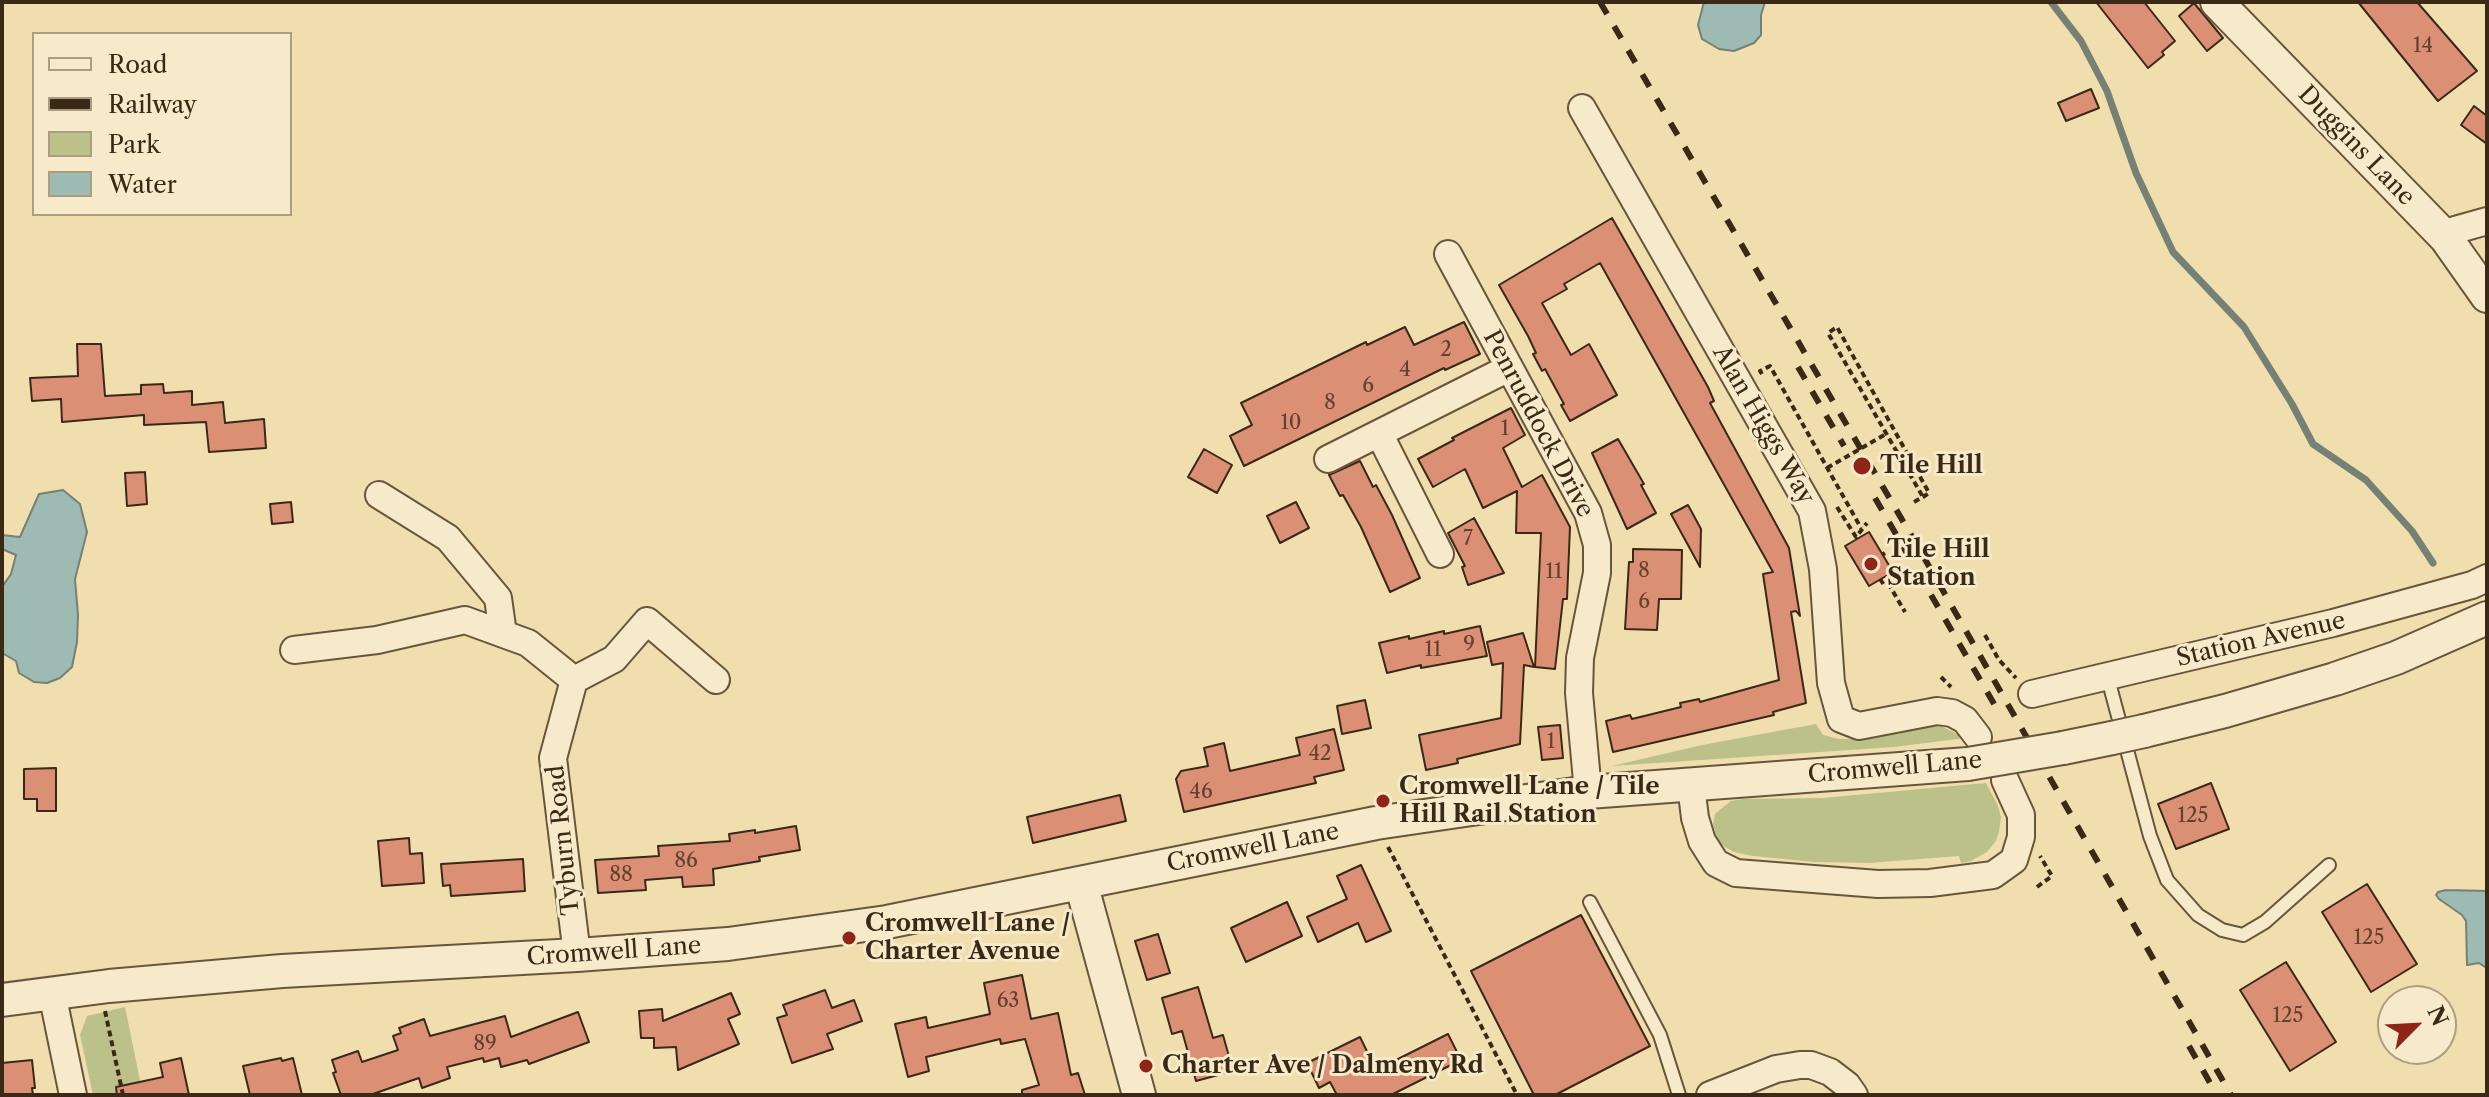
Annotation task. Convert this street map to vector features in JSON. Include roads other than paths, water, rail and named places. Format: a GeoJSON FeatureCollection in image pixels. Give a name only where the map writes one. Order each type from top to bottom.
{"type":"FeatureCollection","features":[{"type":"Feature","properties":{"kind":"street","name":"Duggins Lane"},"geometry":{"type":"LineString","coordinates":[[2217,2],[2446,238],[2487,296]]}},
{"type":"Feature","properties":{"kind":"street","name":"Alan Higgs Way"},"geometry":{"type":"LineString","coordinates":[[1582,108],[1812,511],[1823,569],[1831,683],[1841,719],[1859,726],[1937,711],[1952,713],[1965,720],[1973,750]]}},
{"type":"Feature","properties":{"kind":"street"},"geometry":{"type":"LineString","coordinates":[[2446,238],[2455,230],[2487,221]]}},
{"type":"Feature","properties":{"kind":"street","name":"Penruddock Drive"},"geometry":{"type":"LineString","coordinates":[[1448,254],[1588,513],[1597,545],[1597,573],[1580,658],[1579,693],[1588,792]]}},
{"type":"Feature","properties":{"kind":"street"},"geometry":{"type":"LineString","coordinates":[[1328,459],[1509,368]]}},
{"type":"Feature","properties":{"kind":"street"},"geometry":{"type":"LineString","coordinates":[[1380,435],[1440,554]]}},
{"type":"Feature","properties":{"kind":"street"},"geometry":{"type":"LineString","coordinates":[[379,495],[448,538],[498,598],[503,634]]}},
{"type":"Feature","properties":{"kind":"street","name":"Station Avenue"},"geometry":{"type":"LineString","coordinates":[[2032,694],[2333,623],[2472,585],[2487,578]]}},
{"type":"Feature","properties":{"kind":"street","name":"Cromwell Lane"},"geometry":{"type":"LineString","coordinates":[[2,1000],[100,987],[282,971],[728,944],[887,922],[1376,823],[1588,792],[1691,785],[1973,750],[2063,748],[2225,711],[2335,679],[2396,658],[2487,618]]}},
{"type":"Feature","properties":{"kind":"street"},"geometry":{"type":"LineString","coordinates":[[294,650],[377,640],[465,620],[528,643],[574,680],[614,659],[647,621],[716,680]]}},
{"type":"Feature","properties":{"kind":"street","name":"Tyburn Road"},"geometry":{"type":"LineString","coordinates":[[574,680],[553,758],[577,955]]}},
{"type":"Feature","properties":{"kind":"street"},"geometry":{"type":"LineString","coordinates":[[1691,785],[1695,818],[1702,841],[1716,863],[1736,873],[1878,884],[1930,883],[1993,875],[2014,860],[2021,837],[2021,815],[2005,780]]}},
{"type":"Feature","properties":{"kind":"street"},"geometry":{"type":"LineString","coordinates":[[1081,883],[1139,1095]]}},
{"type":"Feature","properties":{"kind":"street"},"geometry":{"type":"LineString","coordinates":[[52,993],[73,1095]]}},
{"type":"Feature","properties":{"kind":"street"},"geometry":{"type":"LineString","coordinates":[[1710,1095],[1776,1069],[1800,1065],[1811,1065],[1830,1072],[1854,1095]]}},
{"type":"Feature","properties":{"kind":"lane"},"geometry":{"type":"LineString","coordinates":[[2107,675],[2150,836],[2167,880],[2198,915],[2222,930],[2243,935],[2265,922],[2329,865]]}},
{"type":"Feature","properties":{"kind":"lane"},"geometry":{"type":"LineString","coordinates":[[1590,902],[1660,1035],[1679,1095]]}},
{"type":"Feature","properties":{"kind":"water"},"geometry":{"type":"Polygon","coordinates":[[[1704,2],[1765,2],[1761,15],[1761,35],[1754,43],[1734,51],[1719,49],[1702,39],[1698,25],[1704,2]]]}},
{"type":"Feature","properties":{"kind":"water"},"geometry":{"type":"Polygon","coordinates":[[[63,490],[80,504],[87,532],[75,579],[77,642],[72,667],[60,678],[47,683],[34,682],[19,673],[16,661],[2,653],[2,587],[11,574],[16,555],[2,549],[2,535],[20,537],[39,494],[63,490]]]}},
{"type":"Feature","properties":{"kind":"water"},"geometry":{"type":"Polygon","coordinates":[[[2446,890],[2487,891],[2485,967],[2479,963],[2467,965],[2466,921],[2436,895],[2446,890]]]}},
{"type":"Feature","properties":{"kind":"waterway"},"geometry":{"type":"LineString","coordinates":[[2051,2],[2081,41],[2107,91],[2136,173],[2173,252],[2244,327],[2313,444],[2366,480],[2412,531],[2433,563]]}},
{"type":"Feature","properties":{"kind":"railway"},"geometry":{"type":"LineString","coordinates":[[1600,2],[1918,547],[2231,1095]]}},
{"type":"Feature","properties":{"kind":"railway"},"geometry":{"type":"LineString","coordinates":[[1798,367],[1844,446]]}},
{"type":"Feature","properties":{"kind":"railway"},"geometry":{"type":"LineString","coordinates":[[1875,498],[1997,709]]}},
{"type":"Feature","properties":{"kind":"railway"},"geometry":{"type":"LineString","coordinates":[[2189,1046],[2217,1095]]}},
{"type":"Feature","properties":{"kind":"place","name":"Tile Hill"},"geometry":{"type":"Point","coordinates":[1862,466]}},
{"type":"Feature","properties":{"kind":"place","name":"Tile Hill Station"},"geometry":{"type":"Point","coordinates":[1871,564]}},
{"type":"Feature","properties":{"kind":"place","name":"Cromwell Lane / Tile Hill Rail Station"},"geometry":{"type":"Point","coordinates":[1383,801]}},
{"type":"Feature","properties":{"kind":"place","name":"Cromwell Lane / Charter Avenue"},"geometry":{"type":"Point","coordinates":[849,938]}},
{"type":"Feature","properties":{"kind":"place","name":"Charter Ave / Dalmeny Rd"},"geometry":{"type":"Point","coordinates":[1146,1066]}}]}
